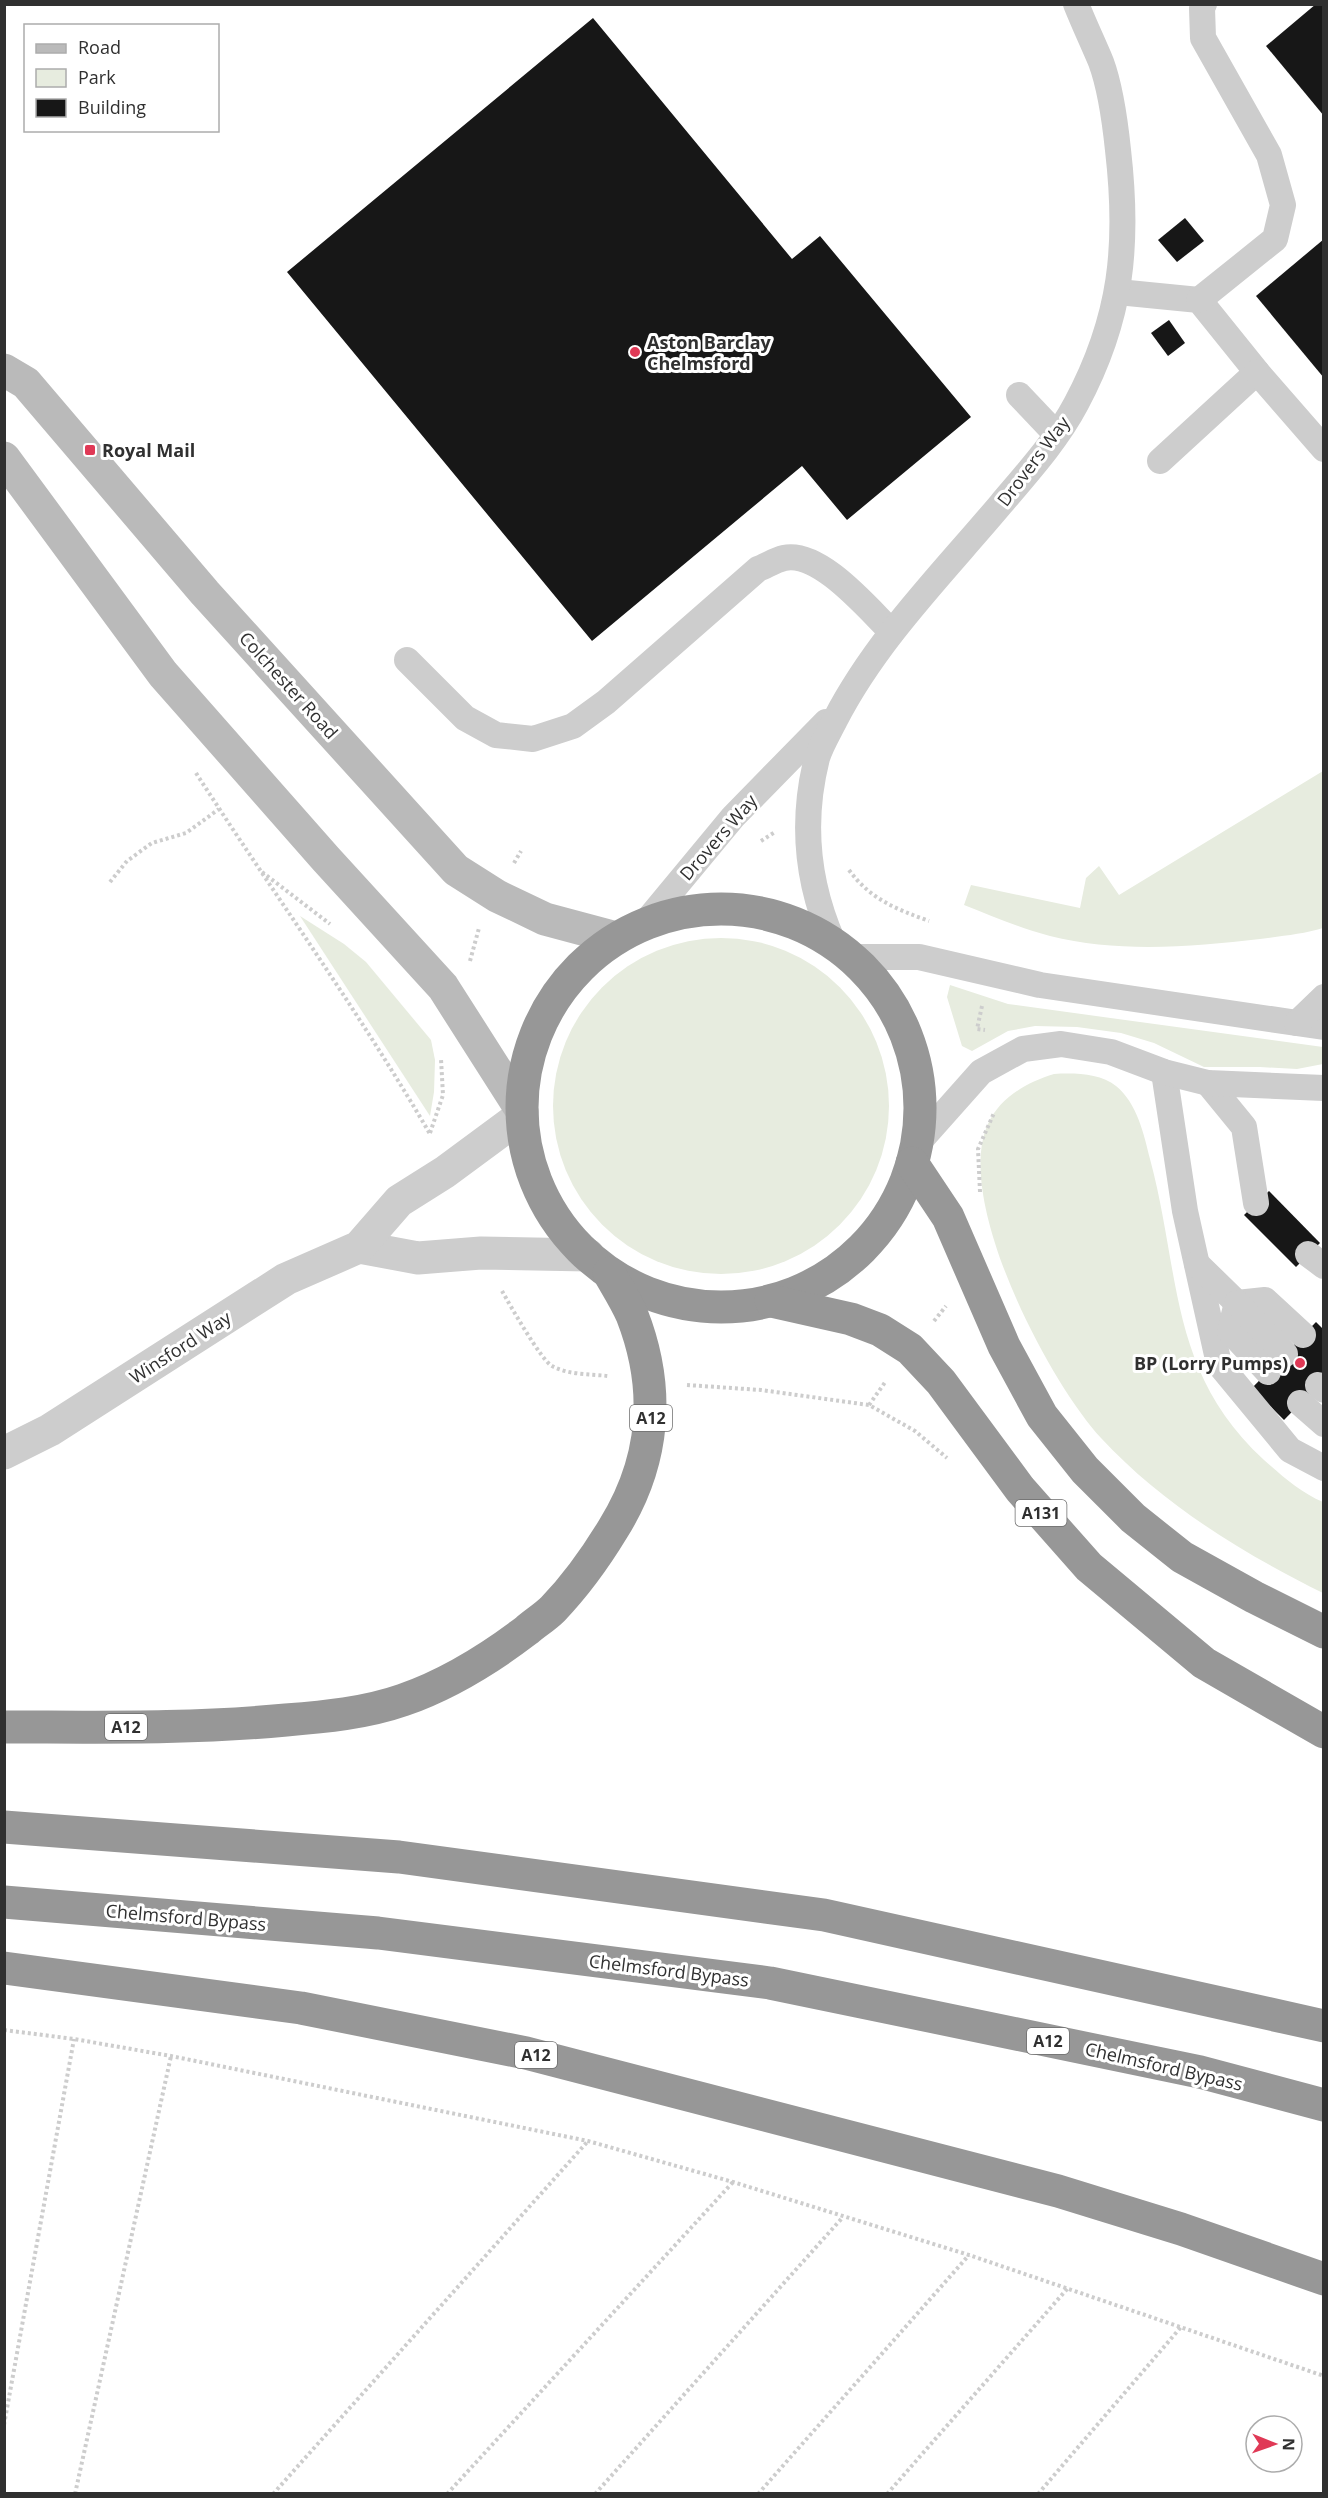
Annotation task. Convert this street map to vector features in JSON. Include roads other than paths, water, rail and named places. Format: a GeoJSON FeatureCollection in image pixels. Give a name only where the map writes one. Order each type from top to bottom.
{"type":"FeatureCollection","features":[{"type":"Feature","properties":{"kind":"highway"},"geometry":{"type":"LineString","coordinates":[[730,908],[788,920],[841,950],[862,966],[890,1002],[904,1029],[913,1055],[920,1095],[914,1153],[894,1206],[875,1233],[844,1264],[822,1280],[771,1301],[733,1307],[707,1307],[675,1302],[640,1291],[599,1264],[573,1242],[546,1203],[530,1167],[521,1114],[522,1088],[529,1053],[544,1015],[568,979],[588,958],[616,938],[646,922],[670,914],[700,909],[730,908]]}},
{"type":"Feature","properties":{"kind":"highway"},"geometry":{"type":"LineString","coordinates":[[914,1153],[948,1217],[1004,1346],[1041,1416],[1085,1470],[1133,1518],[1182,1557],[1323,1632]]}},
{"type":"Feature","properties":{"kind":"highway","name":"A12"},"geometry":{"type":"LineString","coordinates":[[4,1727],[248,1724],[329,1716],[401,1701],[450,1682],[501,1650],[552,1610],[595,1559],[627,1507],[645,1460],[651,1415],[648,1381],[632,1314],[599,1264]]}},
{"type":"Feature","properties":{"kind":"highway","name":"A131"},"geometry":{"type":"LineString","coordinates":[[771,1301],[851,1319],[880,1330],[910,1349],[941,1382],[1020,1489],[1089,1567],[1204,1663],[1323,1732]]}},
{"type":"Feature","properties":{"kind":"highway"},"geometry":{"type":"LineString","coordinates":[[4,1827],[399,1857],[824,1916],[1323,2026]]}},
{"type":"Feature","properties":{"kind":"highway","name":"Chelmsford Bypass"},"geometry":{"type":"LineString","coordinates":[[4,1902],[378,1933],[770,1983],[1200,2072],[1323,2105]]}},
{"type":"Feature","properties":{"kind":"highway","name":"A12"},"geometry":{"type":"LineString","coordinates":[[4,1968],[301,2008],[526,2053],[1058,2191],[1181,2229],[1323,2279]]}},
{"type":"Feature","properties":{"kind":"main road","name":"Colchester Road"},"geometry":{"type":"LineString","coordinates":[[4,370],[26,383],[205,593],[456,870],[496,896],[545,919],[616,938]]}},
{"type":"Feature","properties":{"kind":"main road"},"geometry":{"type":"LineString","coordinates":[[4,458],[163,674],[326,859],[443,987],[521,1114]]}},
{"type":"Feature","properties":{"kind":"street","name":"Winsford Way"},"geometry":{"type":"LineString","coordinates":[[4,1453],[50,1430],[286,1279],[359,1247],[399,1201],[445,1172],[521,1114]]}},
{"type":"Feature","properties":{"kind":"street"},"geometry":{"type":"LineString","coordinates":[[359,1247],[418,1258],[480,1253],[599,1264]]}},
{"type":"Feature","properties":{"kind":"lane","name":"Drovers Way"},"geometry":{"type":"LineString","coordinates":[[841,950],[819,912],[808,857],[807,828],[818,756],[844,702],[892,632],[1041,457],[1056,435],[1076,404],[1102,346],[1118,292],[1124,250],[1124,197],[1116,128],[1101,64],[1076,4]]}},
{"type":"Feature","properties":{"kind":"lane"},"geometry":{"type":"LineString","coordinates":[[1118,292],[1199,300],[1275,239],[1283,205],[1269,155],[1203,38],[1202,8],[1204,4]]}},
{"type":"Feature","properties":{"kind":"lane"},"geometry":{"type":"LineString","coordinates":[[1199,300],[1323,449]]}},
{"type":"Feature","properties":{"kind":"lane"},"geometry":{"type":"LineString","coordinates":[[1160,461],[1257,372]]}},
{"type":"Feature","properties":{"kind":"lane"},"geometry":{"type":"LineString","coordinates":[[1019,395],[1056,435]]}},
{"type":"Feature","properties":{"kind":"lane"},"geometry":{"type":"LineString","coordinates":[[407,660],[465,718],[496,735],[533,739],[573,726],[606,702],[758,569],[785,558],[810,562],[834,575],[892,632]]}},
{"type":"Feature","properties":{"kind":"lane","name":"Drovers Way"},"geometry":{"type":"LineString","coordinates":[[646,922],[733,817],[844,702]]}},
{"type":"Feature","properties":{"kind":"lane"},"geometry":{"type":"LineString","coordinates":[[841,950],[919,957],[1040,986],[1323,1027]]}},
{"type":"Feature","properties":{"kind":"lane"},"geometry":{"type":"LineString","coordinates":[[1297,1023],[1323,997]]}},
{"type":"Feature","properties":{"kind":"lane"},"geometry":{"type":"LineString","coordinates":[[914,1153],[981,1072],[1023,1049],[1061,1044],[1111,1052],[1164,1072],[1208,1083],[1323,1088]]}},
{"type":"Feature","properties":{"kind":"lane"},"geometry":{"type":"LineString","coordinates":[[1164,1072],[1185,1211],[1219,1364],[1290,1450],[1323,1468]]}},
{"type":"Feature","properties":{"kind":"lane"},"geometry":{"type":"LineString","coordinates":[[1208,1083],[1244,1127],[1256,1203]]}},
{"type":"Feature","properties":{"kind":"lane"},"geometry":{"type":"LineString","coordinates":[[1197,1264],[1237,1303],[1276,1363]]}},
{"type":"Feature","properties":{"kind":"lane"},"geometry":{"type":"LineString","coordinates":[[1237,1303],[1265,1300],[1303,1335]]}},
{"type":"Feature","properties":{"kind":"lane"},"geometry":{"type":"LineString","coordinates":[[1300,1403],[1323,1425]]}},
{"type":"Feature","properties":{"kind":"place","name":"Aston Barclay Chelmsford"},"geometry":{"type":"Point","coordinates":[635,352]}},
{"type":"Feature","properties":{"kind":"place","name":"Royal Mail"},"geometry":{"type":"Point","coordinates":[90,450]}},
{"type":"Feature","properties":{"kind":"place","name":"BP (Lorry Pumps)"},"geometry":{"type":"Point","coordinates":[1300,1363]}}]}
